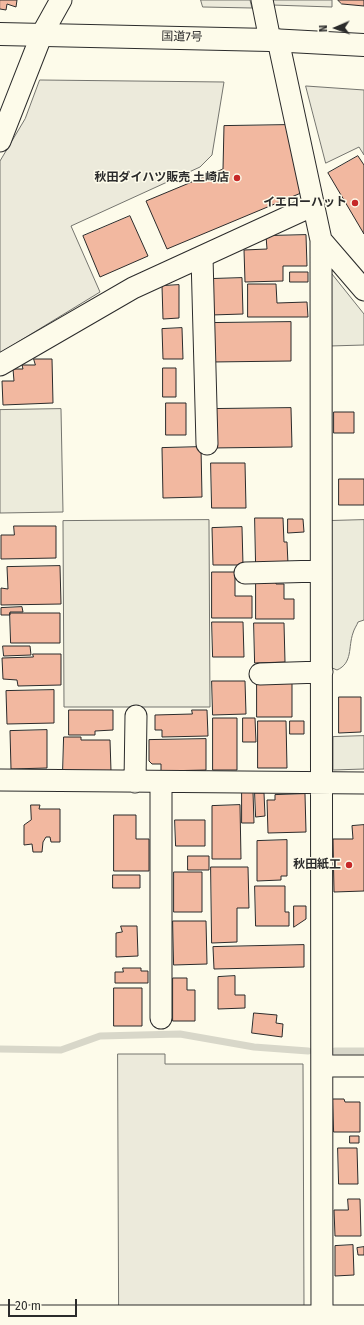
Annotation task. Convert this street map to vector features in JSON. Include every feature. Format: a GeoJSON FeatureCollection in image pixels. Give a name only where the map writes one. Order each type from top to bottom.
{"type":"FeatureCollection","features":[{"type":"Feature","properties":{"kind":"highway","name":"国道7号"},"geometry":{"type":"LineString","coordinates":[[0,34],[274,40],[364,45]]}},
{"type":"Feature","properties":{"kind":"street"},"geometry":{"type":"LineString","coordinates":[[0,141],[42,34],[61,0]]}},
{"type":"Feature","properties":{"kind":"street"},"geometry":{"type":"LineString","coordinates":[[262,0],[292,109],[321,240],[322,1321]]}},
{"type":"Feature","properties":{"kind":"street"},"geometry":{"type":"LineString","coordinates":[[0,365],[133,288],[314,205]]}},
{"type":"Feature","properties":{"kind":"street"},"geometry":{"type":"LineString","coordinates":[[321,240],[364,290]]}},
{"type":"Feature","properties":{"kind":"street"},"geometry":{"type":"LineString","coordinates":[[202,257],[207,444]]}},
{"type":"Feature","properties":{"kind":"street"},"geometry":{"type":"LineString","coordinates":[[245,573],[321,571]]}},
{"type":"Feature","properties":{"kind":"street"},"geometry":{"type":"LineString","coordinates":[[260,674],[322,672]]}},
{"type":"Feature","properties":{"kind":"street"},"geometry":{"type":"LineString","coordinates":[[136,716],[136,782]]}},
{"type":"Feature","properties":{"kind":"street"},"geometry":{"type":"LineString","coordinates":[[0,780],[364,783]]}},
{"type":"Feature","properties":{"kind":"street"},"geometry":{"type":"LineString","coordinates":[[161,1018],[162,782]]}},
{"type":"Feature","properties":{"kind":"street"},"geometry":{"type":"LineString","coordinates":[[322,1066],[364,1066]]}},
{"type":"Feature","properties":{"kind":"street"},"geometry":{"type":"LineString","coordinates":[[0,1316],[322,1321],[364,1316]]}},
{"type":"Feature","properties":{"kind":"shaded area"},"geometry":{"type":"Polygon","coordinates":[[[201,0],[250,0],[252,8],[203,7],[201,0]]]}},
{"type":"Feature","properties":{"kind":"shaded area"},"geometry":{"type":"Polygon","coordinates":[[[271,0],[332,0],[332,7],[272,5],[271,0]]]}},
{"type":"Feature","properties":{"kind":"shaded area"},"geometry":{"type":"Polygon","coordinates":[[[40,80],[224,82],[212,155],[200,167],[71,226],[100,292],[0,353],[0,161],[25,119],[40,80]]]}},
{"type":"Feature","properties":{"kind":"shaded area"},"geometry":{"type":"Polygon","coordinates":[[[306,86],[364,90],[364,155],[359,147],[326,163],[306,86]]]}},
{"type":"Feature","properties":{"kind":"shaded area"},"geometry":{"type":"Polygon","coordinates":[[[328,269],[364,314],[364,345],[330,346],[328,269]]]}},
{"type":"Feature","properties":{"kind":"shaded area"},"geometry":{"type":"Polygon","coordinates":[[[61,409],[63,512],[0,513],[0,410],[61,409]]]}},
{"type":"Feature","properties":{"kind":"shaded area"},"geometry":{"type":"Polygon","coordinates":[[[209,520],[210,707],[64,707],[63,521],[209,520]]]}},
{"type":"Feature","properties":{"kind":"shaded area"},"geometry":{"type":"Polygon","coordinates":[[[364,520],[364,620],[358,622],[353,633],[346,663],[337,670],[330,667],[328,521],[364,520]]]}},
{"type":"Feature","properties":{"kind":"shaded area"},"geometry":{"type":"Polygon","coordinates":[[[364,736],[364,769],[333,770],[333,737],[364,736]]]}},
{"type":"Feature","properties":{"kind":"shaded area"},"geometry":{"type":"Polygon","coordinates":[[[118,1054],[165,1054],[165,1064],[303,1064],[304,1306],[119,1306],[118,1054]]]}},
{"type":"Feature","properties":{"kind":"building"},"geometry":{"type":"Polygon","coordinates":[[[0,0],[17,0],[16,7],[7,4],[6,10],[0,9],[0,0]]]}},
{"type":"Feature","properties":{"kind":"building"},"geometry":{"type":"Polygon","coordinates":[[[338,0],[364,0],[364,6],[342,4],[338,0]]]}},
{"type":"Feature","properties":{"kind":"building"},"geometry":{"type":"Polygon","coordinates":[[[286,125],[301,193],[167,249],[146,201],[223,169],[224,126],[286,125]]]}},
{"type":"Feature","properties":{"kind":"building","name":"イエローハット"},"geometry":{"type":"Polygon","coordinates":[[[358,156],[364,165],[364,234],[328,173],[358,156]]]}},
{"type":"Feature","properties":{"kind":"building"},"geometry":{"type":"Polygon","coordinates":[[[130,216],[148,256],[100,277],[83,236],[130,216]]]}},
{"type":"Feature","properties":{"kind":"building"},"geometry":{"type":"Polygon","coordinates":[[[306,235],[307,266],[283,266],[283,281],[245,282],[244,250],[267,249],[266,236],[306,235]]]}},
{"type":"Feature","properties":{"kind":"building"},"geometry":{"type":"Polygon","coordinates":[[[290,272],[308,272],[308,282],[290,282],[290,272]]]}},
{"type":"Feature","properties":{"kind":"building"},"geometry":{"type":"Polygon","coordinates":[[[242,278],[243,314],[211,315],[210,279],[242,278]]]}},
{"type":"Feature","properties":{"kind":"building"},"geometry":{"type":"Polygon","coordinates":[[[248,284],[276,284],[277,303],[307,302],[308,317],[248,317],[248,284]]]}},
{"type":"Feature","properties":{"kind":"building"},"geometry":{"type":"Polygon","coordinates":[[[179,285],[179,318],[163,319],[162,286],[179,285]]]}},
{"type":"Feature","properties":{"kind":"building"},"geometry":{"type":"Polygon","coordinates":[[[291,322],[291,361],[211,362],[210,323],[291,322]]]}},
{"type":"Feature","properties":{"kind":"building"},"geometry":{"type":"Polygon","coordinates":[[[182,328],[183,359],[163,359],[162,329],[182,328]]]}},
{"type":"Feature","properties":{"kind":"building"},"geometry":{"type":"Polygon","coordinates":[[[34,359],[52,359],[53,403],[3,405],[2,381],[14,381],[13,369],[23,369],[22,365],[35,365],[34,359]]]}},
{"type":"Feature","properties":{"kind":"building"},"geometry":{"type":"Polygon","coordinates":[[[163,368],[176,368],[176,397],[163,397],[163,368]]]}},
{"type":"Feature","properties":{"kind":"building"},"geometry":{"type":"Polygon","coordinates":[[[166,403],[186,403],[186,435],[166,435],[166,403]]]}},
{"type":"Feature","properties":{"kind":"building"},"geometry":{"type":"Polygon","coordinates":[[[291,408],[292,447],[211,448],[211,409],[291,408]]]}},
{"type":"Feature","properties":{"kind":"building"},"geometry":{"type":"Polygon","coordinates":[[[334,412],[354,412],[354,433],[334,433],[334,412]]]}},
{"type":"Feature","properties":{"kind":"building"},"geometry":{"type":"Polygon","coordinates":[[[201,447],[202,497],[163,498],[162,448],[201,447]]]}},
{"type":"Feature","properties":{"kind":"building"},"geometry":{"type":"Polygon","coordinates":[[[211,463],[245,463],[246,508],[212,508],[211,463]]]}},
{"type":"Feature","properties":{"kind":"building"},"geometry":{"type":"Polygon","coordinates":[[[339,479],[364,479],[364,505],[339,505],[339,479]]]}},
{"type":"Feature","properties":{"kind":"building"},"geometry":{"type":"Polygon","coordinates":[[[255,518],[283,518],[284,542],[287,542],[288,564],[256,565],[255,518]]]}},
{"type":"Feature","properties":{"kind":"building"},"geometry":{"type":"Polygon","coordinates":[[[288,519],[303,519],[304,532],[288,533],[288,519]]]}},
{"type":"Feature","properties":{"kind":"building"},"geometry":{"type":"Polygon","coordinates":[[[14,526],[56,526],[56,558],[1,559],[1,535],[14,535],[14,526]]]}},
{"type":"Feature","properties":{"kind":"building"},"geometry":{"type":"Polygon","coordinates":[[[242,527],[243,565],[213,565],[212,528],[242,527]]]}},
{"type":"Feature","properties":{"kind":"building"},"geometry":{"type":"Polygon","coordinates":[[[60,566],[61,604],[1,605],[1,588],[8,589],[7,567],[60,566]]]}},
{"type":"Feature","properties":{"kind":"building"},"geometry":{"type":"Polygon","coordinates":[[[212,572],[235,572],[235,596],[252,596],[252,618],[212,618],[212,572]]]}},
{"type":"Feature","properties":{"kind":"building"},"geometry":{"type":"Polygon","coordinates":[[[256,579],[275,579],[276,584],[284,584],[284,599],[294,599],[294,619],[256,619],[256,579]]]}},
{"type":"Feature","properties":{"kind":"building"},"geometry":{"type":"Polygon","coordinates":[[[22,607],[23,612],[10,612],[10,615],[1,615],[1,608],[22,607]]]}},
{"type":"Feature","properties":{"kind":"building"},"geometry":{"type":"Polygon","coordinates":[[[10,613],[60,613],[60,643],[11,643],[10,613]]]}},
{"type":"Feature","properties":{"kind":"building"},"geometry":{"type":"Polygon","coordinates":[[[212,622],[243,622],[244,657],[213,657],[212,622]]]}},
{"type":"Feature","properties":{"kind":"building"},"geometry":{"type":"Polygon","coordinates":[[[254,623],[284,623],[285,662],[255,663],[254,623]]]}},
{"type":"Feature","properties":{"kind":"building"},"geometry":{"type":"Polygon","coordinates":[[[3,646],[30,646],[31,655],[4,656],[3,646]]]}},
{"type":"Feature","properties":{"kind":"building"},"geometry":{"type":"Polygon","coordinates":[[[33,654],[61,654],[61,685],[18,686],[17,680],[3,679],[2,658],[33,657],[33,654]]]}},
{"type":"Feature","properties":{"kind":"building"},"geometry":{"type":"Polygon","coordinates":[[[257,679],[292,679],[292,717],[257,717],[257,679]]]}},
{"type":"Feature","properties":{"kind":"building"},"geometry":{"type":"Polygon","coordinates":[[[212,681],[245,681],[246,714],[213,715],[212,681]]]}},
{"type":"Feature","properties":{"kind":"building"},"geometry":{"type":"Polygon","coordinates":[[[54,690],[54,723],[7,724],[6,691],[54,690]]]}},
{"type":"Feature","properties":{"kind":"building"},"geometry":{"type":"Polygon","coordinates":[[[339,697],[361,697],[361,732],[339,733],[339,697]]]}},
{"type":"Feature","properties":{"kind":"building"},"geometry":{"type":"Polygon","coordinates":[[[69,710],[113,710],[113,730],[95,731],[95,735],[69,735],[69,710]]]}},
{"type":"Feature","properties":{"kind":"building"},"geometry":{"type":"Polygon","coordinates":[[[192,710],[207,710],[208,736],[162,737],[162,730],[155,730],[155,715],[192,714],[192,710]]]}},
{"type":"Feature","properties":{"kind":"building"},"geometry":{"type":"Polygon","coordinates":[[[213,718],[237,718],[237,770],[213,770],[213,718]]]}},
{"type":"Feature","properties":{"kind":"building"},"geometry":{"type":"Polygon","coordinates":[[[243,718],[255,718],[256,742],[243,742],[243,718]]]}},
{"type":"Feature","properties":{"kind":"building"},"geometry":{"type":"Polygon","coordinates":[[[258,721],[286,721],[287,768],[258,768],[258,721]]]}},
{"type":"Feature","properties":{"kind":"building"},"geometry":{"type":"Polygon","coordinates":[[[290,721],[304,721],[304,734],[290,734],[290,721]]]}},
{"type":"Feature","properties":{"kind":"building"},"geometry":{"type":"Polygon","coordinates":[[[47,730],[47,768],[11,769],[10,731],[47,730]]]}},
{"type":"Feature","properties":{"kind":"building"},"geometry":{"type":"Polygon","coordinates":[[[64,737],[81,737],[81,740],[110,740],[111,771],[63,771],[64,737]]]}},
{"type":"Feature","properties":{"kind":"building"},"geometry":{"type":"Polygon","coordinates":[[[206,739],[206,770],[161,771],[161,764],[152,764],[149,761],[149,740],[206,739]]]}},
{"type":"Feature","properties":{"kind":"building"},"geometry":{"type":"Polygon","coordinates":[[[242,792],[253,792],[254,823],[242,823],[242,792]]]}},
{"type":"Feature","properties":{"kind":"building"},"geometry":{"type":"Polygon","coordinates":[[[255,793],[264,793],[265,816],[256,817],[255,793]]]}},
{"type":"Feature","properties":{"kind":"building"},"geometry":{"type":"Polygon","coordinates":[[[305,794],[306,832],[268,833],[267,800],[275,800],[275,795],[305,794]]]}},
{"type":"Feature","properties":{"kind":"building"},"geometry":{"type":"Polygon","coordinates":[[[31,805],[40,805],[39,809],[60,809],[60,842],[51,842],[50,837],[46,837],[43,842],[42,852],[33,852],[32,844],[24,845],[24,825],[31,820],[31,805]]]}},
{"type":"Feature","properties":{"kind":"building"},"geometry":{"type":"Polygon","coordinates":[[[240,805],[241,859],[212,859],[212,806],[240,805]]]}},
{"type":"Feature","properties":{"kind":"building"},"geometry":{"type":"Polygon","coordinates":[[[114,815],[136,815],[136,839],[149,839],[149,871],[114,871],[114,815]]]}},
{"type":"Feature","properties":{"kind":"building"},"geometry":{"type":"Polygon","coordinates":[[[175,820],[205,820],[205,846],[176,846],[175,820]]]}},
{"type":"Feature","properties":{"kind":"building","name":"秋田紙工"},"geometry":{"type":"Polygon","coordinates":[[[364,825],[364,891],[334,892],[333,839],[353,839],[352,826],[364,825]]]}},
{"type":"Feature","properties":{"kind":"building"},"geometry":{"type":"Polygon","coordinates":[[[287,840],[287,876],[281,876],[281,880],[257,881],[257,841],[287,840]]]}},
{"type":"Feature","properties":{"kind":"building"},"geometry":{"type":"Polygon","coordinates":[[[188,856],[209,856],[209,870],[188,870],[188,856]]]}},
{"type":"Feature","properties":{"kind":"building"},"geometry":{"type":"Polygon","coordinates":[[[211,867],[248,867],[249,908],[237,908],[237,942],[212,943],[211,867]]]}},
{"type":"Feature","properties":{"kind":"building"},"geometry":{"type":"Polygon","coordinates":[[[174,872],[202,872],[202,912],[174,912],[174,872]]]}},
{"type":"Feature","properties":{"kind":"building"},"geometry":{"type":"Polygon","coordinates":[[[113,875],[140,875],[140,888],[113,888],[113,875]]]}},
{"type":"Feature","properties":{"kind":"building"},"geometry":{"type":"Polygon","coordinates":[[[255,886],[285,886],[285,912],[289,912],[289,926],[256,926],[255,886]]]}},
{"type":"Feature","properties":{"kind":"building"},"geometry":{"type":"Polygon","coordinates":[[[294,906],[306,906],[306,919],[294,927],[294,906]]]}},
{"type":"Feature","properties":{"kind":"building"},"geometry":{"type":"Polygon","coordinates":[[[173,921],[206,921],[207,964],[174,965],[173,921]]]}},
{"type":"Feature","properties":{"kind":"building"},"geometry":{"type":"Polygon","coordinates":[[[121,926],[137,926],[138,956],[116,957],[116,933],[122,932],[121,926]]]}},
{"type":"Feature","properties":{"kind":"building"},"geometry":{"type":"Polygon","coordinates":[[[304,945],[304,967],[214,969],[213,947],[304,945]]]}},
{"type":"Feature","properties":{"kind":"building"},"geometry":{"type":"Polygon","coordinates":[[[123,968],[141,968],[141,971],[148,971],[148,983],[115,983],[115,972],[123,972],[123,968]]]}},
{"type":"Feature","properties":{"kind":"building"},"geometry":{"type":"Polygon","coordinates":[[[235,976],[235,995],[245,995],[245,1008],[218,1009],[218,977],[235,976]]]}},
{"type":"Feature","properties":{"kind":"building"},"geometry":{"type":"Polygon","coordinates":[[[173,978],[187,978],[187,990],[195,990],[195,1021],[173,1021],[173,978]]]}},
{"type":"Feature","properties":{"kind":"building"},"geometry":{"type":"Polygon","coordinates":[[[114,988],[142,988],[142,1026],[114,1026],[114,988]]]}},
{"type":"Feature","properties":{"kind":"building"},"geometry":{"type":"Polygon","coordinates":[[[254,1013],[277,1015],[276,1023],[283,1024],[282,1037],[252,1033],[254,1013]]]}},
{"type":"Feature","properties":{"kind":"building"},"geometry":{"type":"Polygon","coordinates":[[[333,1099],[344,1099],[345,1102],[360,1102],[360,1132],[334,1132],[333,1099]]]}},
{"type":"Feature","properties":{"kind":"building"},"geometry":{"type":"Polygon","coordinates":[[[350,1136],[359,1136],[359,1143],[350,1143],[350,1136]]]}},
{"type":"Feature","properties":{"kind":"building"},"geometry":{"type":"Polygon","coordinates":[[[338,1148],[357,1148],[358,1184],[339,1184],[338,1148]]]}},
{"type":"Feature","properties":{"kind":"building"},"geometry":{"type":"Polygon","coordinates":[[[348,1199],[360,1199],[361,1236],[335,1236],[334,1210],[348,1210],[348,1199]]]}},
{"type":"Feature","properties":{"kind":"building"},"geometry":{"type":"Polygon","coordinates":[[[353,1245],[354,1275],[335,1276],[335,1246],[353,1245]]]}},
{"type":"Feature","properties":{"kind":"building"},"geometry":{"type":"Polygon","coordinates":[[[364,1247],[364,1255],[358,1255],[357,1248],[364,1247]]]}},
{"type":"Feature","properties":{"kind":"waterway"},"geometry":{"type":"LineString","coordinates":[[0,1049],[61,1050],[100,1036],[180,1034],[254,1047],[308,1051]]}},
{"type":"Feature","properties":{"kind":"waterway"},"geometry":{"type":"LineString","coordinates":[[335,1051],[364,1051]]}},
{"type":"Feature","properties":{"kind":"place","name":"秋田ダイハツ販売 土崎店"},"geometry":{"type":"Point","coordinates":[237,178]}},
{"type":"Feature","properties":{"kind":"place","name":"イエローハット"},"geometry":{"type":"Point","coordinates":[355,203]}},
{"type":"Feature","properties":{"kind":"place","name":"秋田紙工"},"geometry":{"type":"Point","coordinates":[349,865]}}]}
